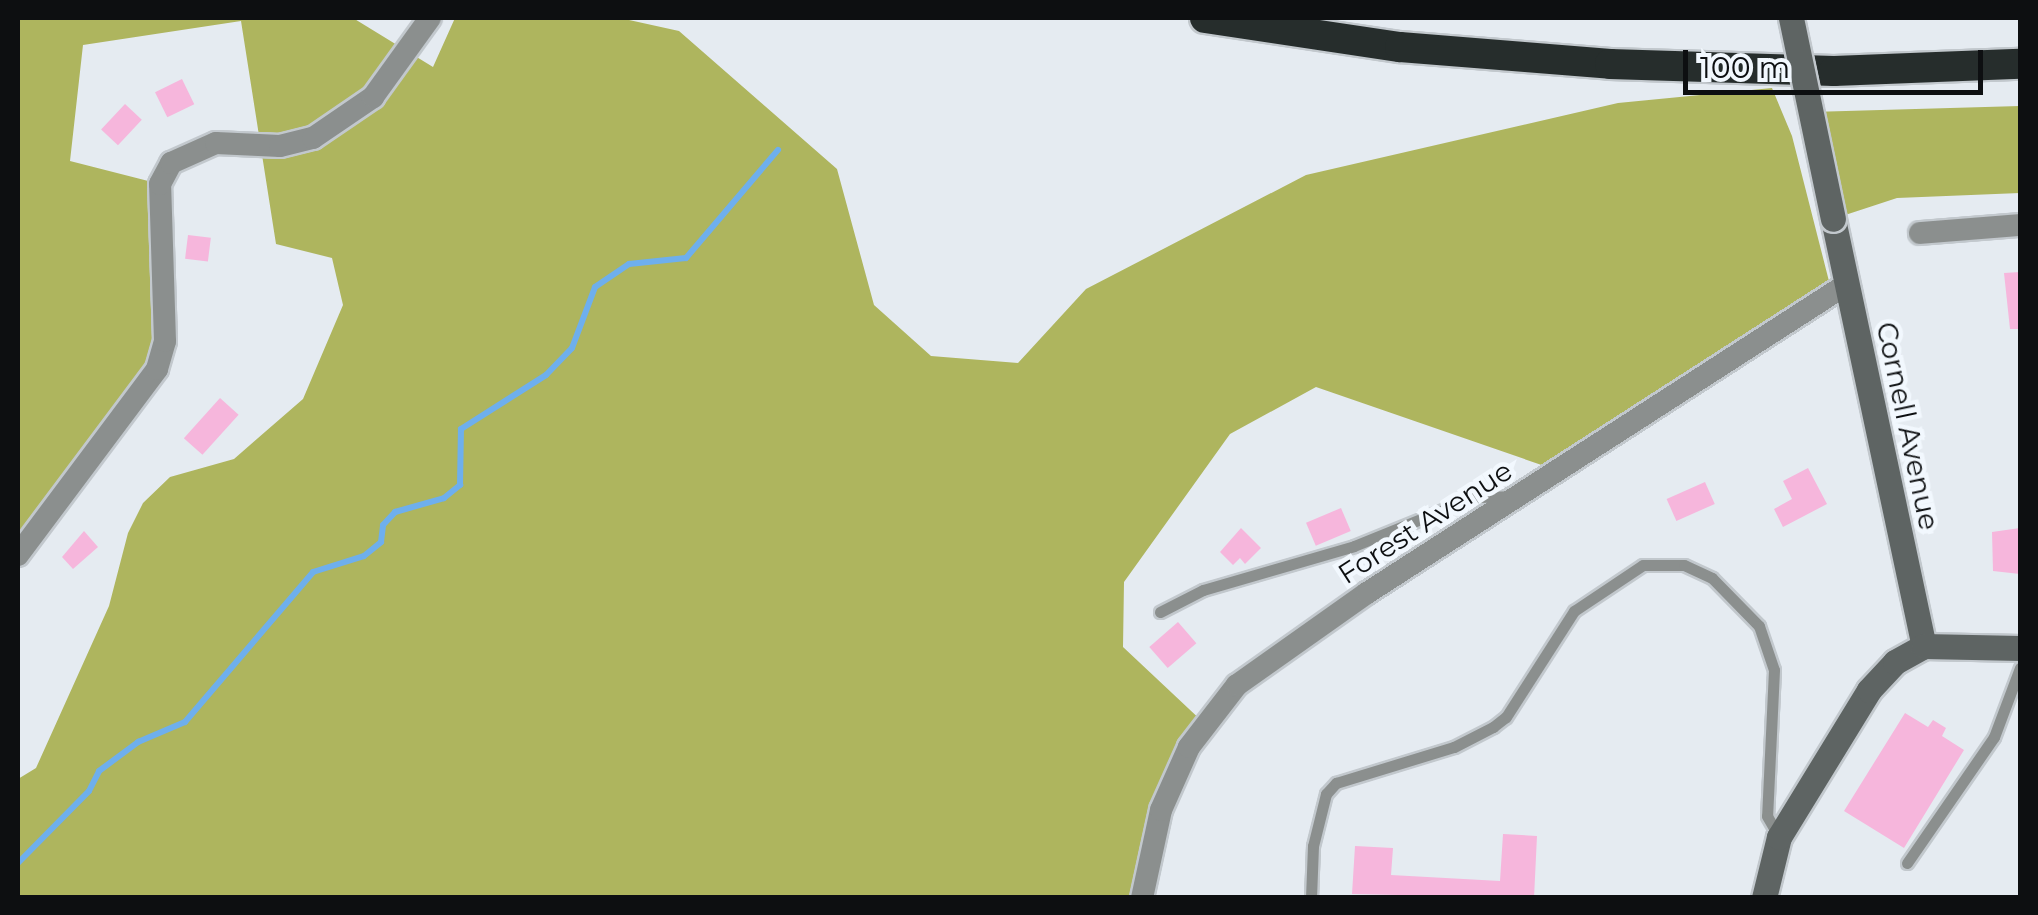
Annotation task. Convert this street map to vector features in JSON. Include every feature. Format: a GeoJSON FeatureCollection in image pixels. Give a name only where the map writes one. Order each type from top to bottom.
{"type":"FeatureCollection","features":[{"type":"Feature","properties":{"kind":"highway"},"geometry":{"type":"LineString","coordinates":[[1191,18],[1400,47],[1626,65],[1834,71],[2020,64]]}},
{"type":"Feature","properties":{"kind":"street"},"geometry":{"type":"LineString","coordinates":[[18,555],[157,369],[165,342],[160,184],[171,164],[216,143],[280,146],[314,138],[373,97],[430,18]]}},
{"type":"Feature","properties":{"kind":"street","name":"Cornell Avenue"},"geometry":{"type":"LineString","coordinates":[[1791,18],[1924,646]]}},
{"type":"Feature","properties":{"kind":"street"},"geometry":{"type":"LineString","coordinates":[[1920,232],[2020,226]]}},
{"type":"Feature","properties":{"kind":"street","name":"Forest Avenue"},"geometry":{"type":"LineString","coordinates":[[1142,898],[1175,778],[1197,735],[1237,686],[1847,284]]}},
{"type":"Feature","properties":{"kind":"street"},"geometry":{"type":"LineString","coordinates":[[1764,898],[1779,837],[1869,690],[1894,662],[1924,646],[2020,648]]}},
{"type":"Feature","properties":{"kind":"lane"},"geometry":{"type":"LineString","coordinates":[[1160,612],[1203,590],[1354,546],[1475,497],[1520,496]]}},
{"type":"Feature","properties":{"kind":"lane"},"geometry":{"type":"LineString","coordinates":[[1312,898],[1313,846],[1326,794],[1336,782],[1454,747],[1492,727],[1506,717],[1574,611],[1643,565],[1684,565],[1712,578],[1759,626],[1774,670],[1767,816],[1779,837]]}},
{"type":"Feature","properties":{"kind":"lane"},"geometry":{"type":"LineString","coordinates":[[1907,863],[1994,737],[2020,668]]}},
{"type":"Feature","properties":{"kind":"green space"},"geometry":{"type":"Polygon","coordinates":[[[18,18],[353,18],[433,67],[455,18],[620,18],[679,31],[837,169],[874,305],[931,356],[1018,363],[1086,289],[1306,175],[1618,103],[1772,88],[1792,136],[1832,293],[1559,471],[1316,387],[1230,434],[1124,582],[1123,647],[1205,724],[1189,747],[1142,897],[18,897],[18,779],[36,768],[109,606],[128,533],[143,503],[170,477],[234,459],[303,399],[343,305],[332,258],[276,244],[241,21],[83,45],[70,161],[160,184],[165,341],[18,555],[18,18]]]}},
{"type":"Feature","properties":{"kind":"green space"},"geometry":{"type":"Polygon","coordinates":[[[2020,106],[2020,193],[1897,198],[1833,219],[1811,112],[2020,106]]]}},
{"type":"Feature","properties":{"kind":"building"},"geometry":{"type":"Polygon","coordinates":[[[182,79],[194,104],[167,117],[155,92],[182,79]]]}},
{"type":"Feature","properties":{"kind":"building"},"geometry":{"type":"Polygon","coordinates":[[[125,104],[142,120],[118,145],[101,130],[125,104]]]}},
{"type":"Feature","properties":{"kind":"building"},"geometry":{"type":"Polygon","coordinates":[[[188,235],[211,238],[208,262],[185,259],[188,235]]]}},
{"type":"Feature","properties":{"kind":"building"},"geometry":{"type":"Polygon","coordinates":[[[2020,272],[2020,329],[2010,329],[2004,273],[2020,272]]]}},
{"type":"Feature","properties":{"kind":"building"},"geometry":{"type":"Polygon","coordinates":[[[220,398],[239,415],[202,455],[184,438],[220,398]]]}},
{"type":"Feature","properties":{"kind":"building"},"geometry":{"type":"Polygon","coordinates":[[[1808,468],[1827,504],[1783,527],[1774,509],[1792,499],[1783,481],[1808,468]]]}},
{"type":"Feature","properties":{"kind":"building"},"geometry":{"type":"Polygon","coordinates":[[[1705,482],[1715,504],[1676,521],[1667,499],[1705,482]]]}},
{"type":"Feature","properties":{"kind":"building"},"geometry":{"type":"Polygon","coordinates":[[[1341,508],[1351,531],[1316,546],[1306,523],[1341,508]]]}},
{"type":"Feature","properties":{"kind":"building"},"geometry":{"type":"Polygon","coordinates":[[[1241,528],[1261,548],[1245,564],[1240,558],[1233,565],[1220,552],[1241,528]]]}},
{"type":"Feature","properties":{"kind":"building"},"geometry":{"type":"Polygon","coordinates":[[[2020,528],[2020,574],[1993,571],[1992,532],[2020,528]]]}},
{"type":"Feature","properties":{"kind":"building"},"geometry":{"type":"Polygon","coordinates":[[[84,531],[98,547],[73,569],[62,557],[84,531]]]}},
{"type":"Feature","properties":{"kind":"building"},"geometry":{"type":"Polygon","coordinates":[[[1178,622],[1196,643],[1168,668],[1149,647],[1178,622]]]}},
{"type":"Feature","properties":{"kind":"building"},"geometry":{"type":"Polygon","coordinates":[[[1905,713],[1928,727],[1933,720],[1946,728],[1942,736],[1964,750],[1904,848],[1844,811],[1905,713]]]}},
{"type":"Feature","properties":{"kind":"building"},"geometry":{"type":"Polygon","coordinates":[[[1503,834],[1537,836],[1534,898],[1352,894],[1355,846],[1393,848],[1391,875],[1500,881],[1503,834]]]}},
{"type":"Feature","properties":{"kind":"waterway"},"geometry":{"type":"LineString","coordinates":[[18,863],[89,791],[99,771],[138,742],[185,722],[313,572],[364,556],[381,542],[383,525],[395,512],[444,498],[460,485],[461,429],[546,375],[572,348],[595,287],[629,264],[686,258],[778,150]]}}]}
